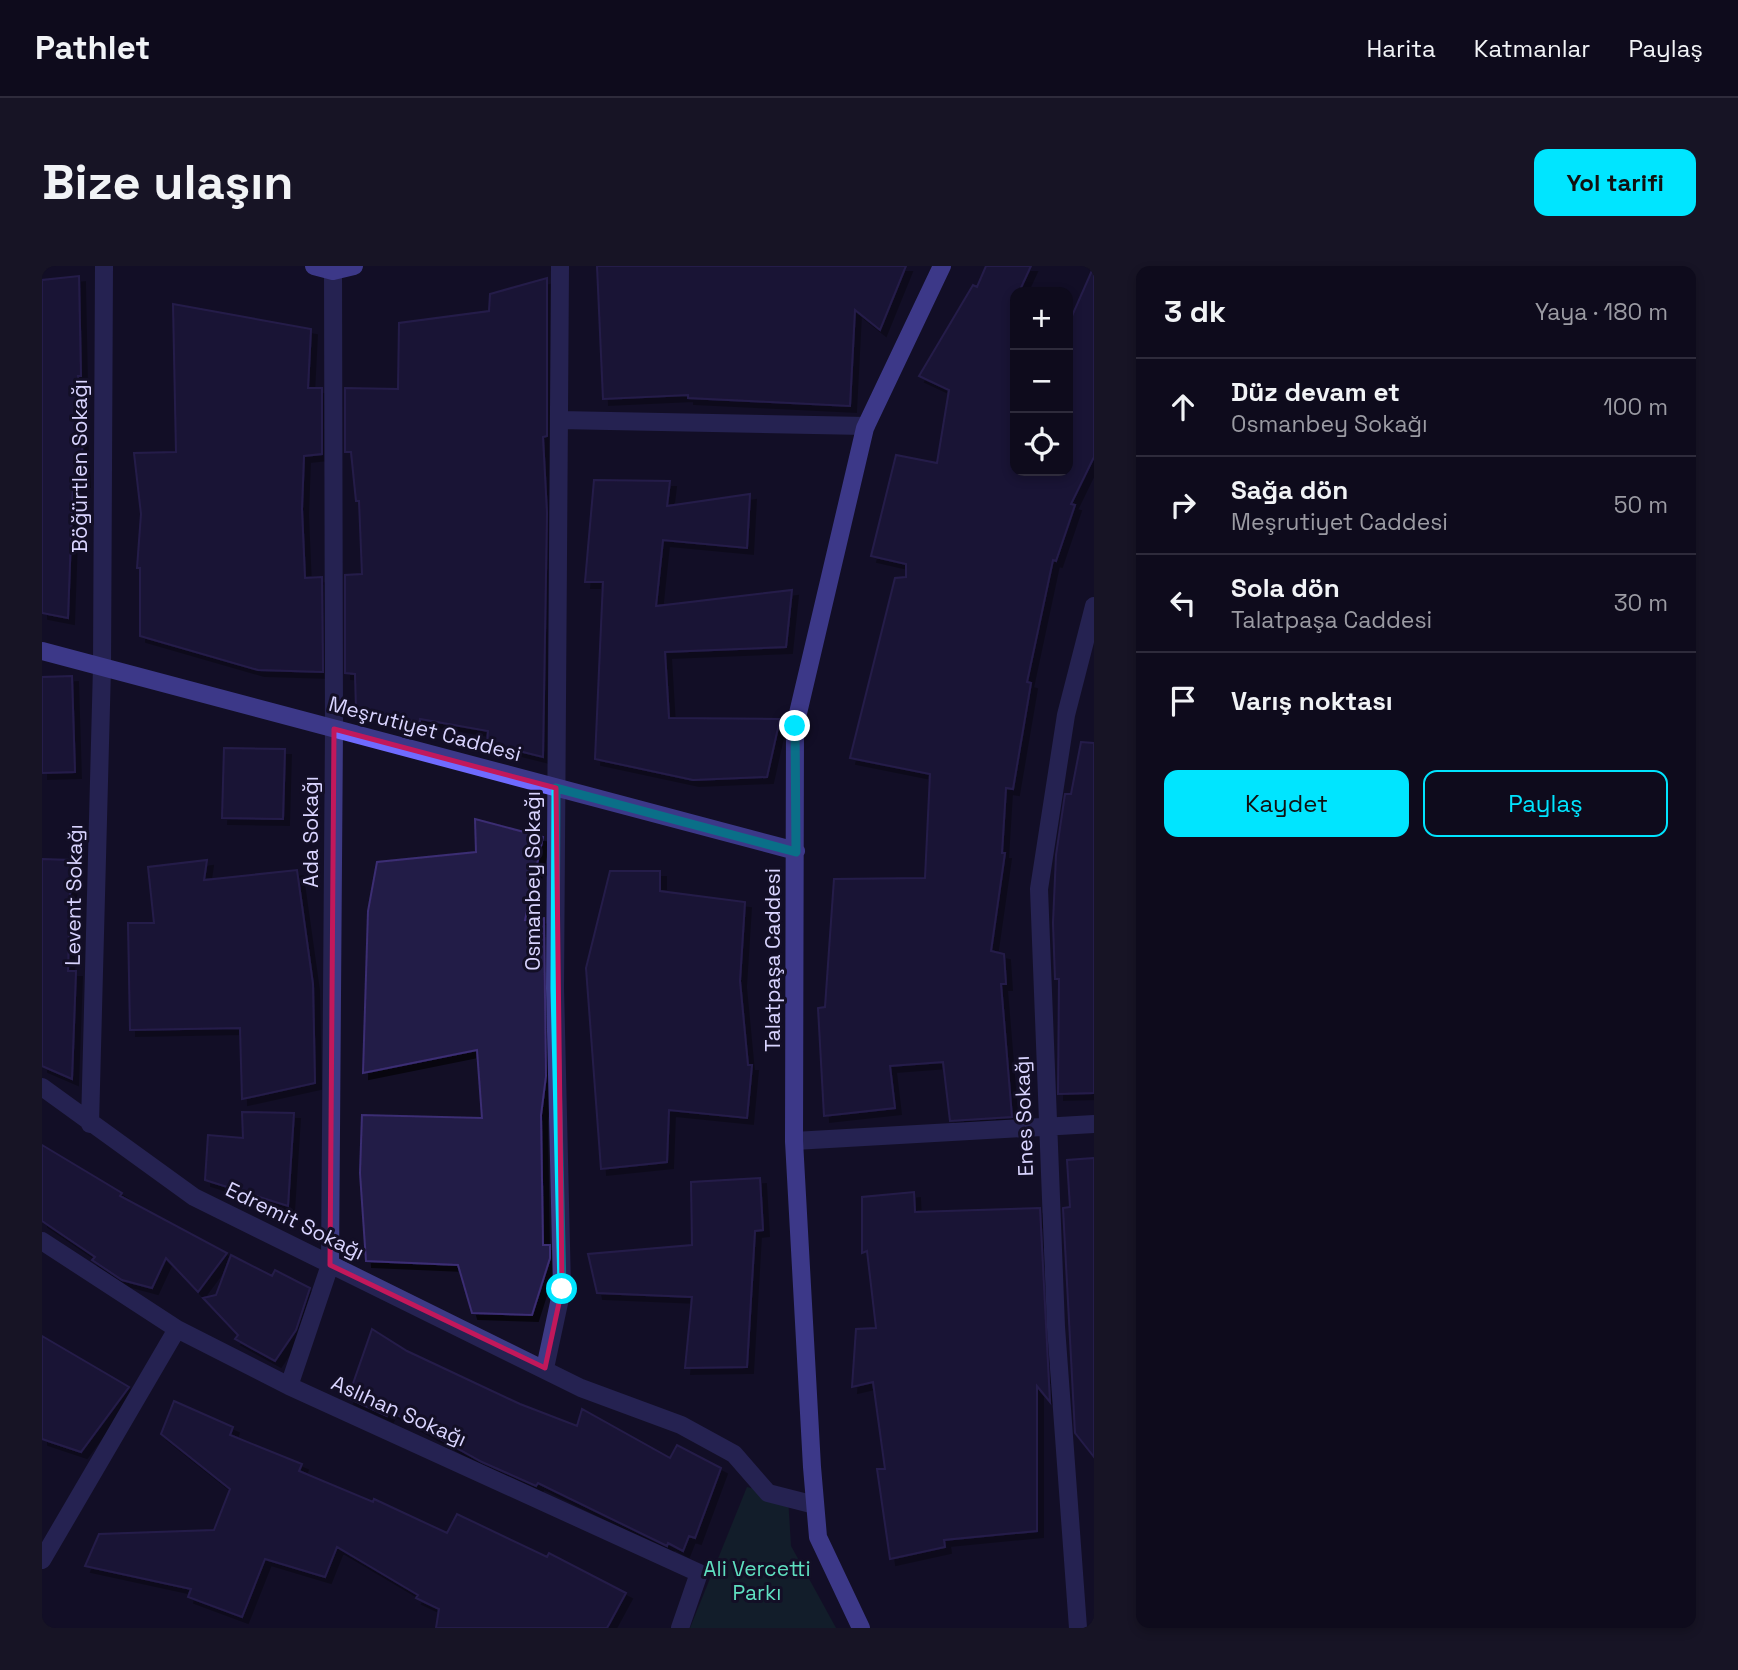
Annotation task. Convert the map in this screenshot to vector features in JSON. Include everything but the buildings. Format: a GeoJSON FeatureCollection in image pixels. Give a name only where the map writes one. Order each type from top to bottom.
{"type":"FeatureCollection","features":[{"type":"Feature","properties":{"kind":"main road"},"geometry":{"type":"LineString","coordinates":[[314,266],[354,266]]}},
{"type":"Feature","properties":{"kind":"main road","name":"Talatpaşa Caddesi"},"geometry":{"type":"LineString","coordinates":[[861,1628],[818,1537],[815,1505],[794,1141],[795,726],[866,426],[942,266]]}},
{"type":"Feature","properties":{"kind":"main road","name":"Meşrutiyet Caddesi"},"geometry":{"type":"LineString","coordinates":[[42,651],[796,852]]}},
{"type":"Feature","properties":{"kind":"street","name":"Böğürtlen Sokağı"},"geometry":{"type":"LineString","coordinates":[[102,667],[104,266]]}},
{"type":"Feature","properties":{"kind":"street","name":"Osmanbey Sokağı"},"geometry":{"type":"LineString","coordinates":[[545,1368],[562,1289],[555,988],[560,266]]}},
{"type":"Feature","properties":{"kind":"street","name":"Ada Sokağı"},"geometry":{"type":"LineString","coordinates":[[289,1386],[330,1265],[334,729],[333,268]]}},
{"type":"Feature","properties":{"kind":"street"},"geometry":{"type":"LineString","coordinates":[[559,420],[866,426]]}},
{"type":"Feature","properties":{"kind":"street","name":"Enes Sokağı"},"geometry":{"type":"LineString","coordinates":[[1079,1628],[1056,1326],[1040,889],[1066,715],[1094,606]]}},
{"type":"Feature","properties":{"kind":"street","name":"Levent Sokağı"},"geometry":{"type":"LineString","coordinates":[[90,1124],[102,667]]}},
{"type":"Feature","properties":{"kind":"street","name":"Edremit Sokağı"},"geometry":{"type":"LineString","coordinates":[[42,1087],[194,1197],[581,1388],[681,1425],[734,1454],[768,1493],[815,1505]]}},
{"type":"Feature","properties":{"kind":"street"},"geometry":{"type":"LineString","coordinates":[[794,1141],[1094,1124]]}},
{"type":"Feature","properties":{"kind":"street","name":"Aslıhan Sokağı"},"geometry":{"type":"LineString","coordinates":[[42,1241],[177,1329],[289,1386],[699,1573],[680,1628]]}},
{"type":"Feature","properties":{"kind":"street"},"geometry":{"type":"LineString","coordinates":[[42,1560],[177,1329]]}},
{"type":"Feature","properties":{"kind":"highlighted area"},"geometry":{"type":"Polygon","coordinates":[[[334,729],[556,788],[562,1289],[545,1368],[330,1265],[334,729]]]}},
{"type":"Feature","properties":{"kind":"green space","name":"Ali Vercetti Parkı"},"geometry":{"type":"Polygon","coordinates":[[[747,1487],[788,1498],[791,1546],[836,1628],[690,1628],[747,1487]]]}},
{"type":"Feature","properties":{"kind":"route"},"geometry":{"type":"LineString","coordinates":[[562,1289],[555,988],[556,788],[796,852],[795,726]]}}]}
